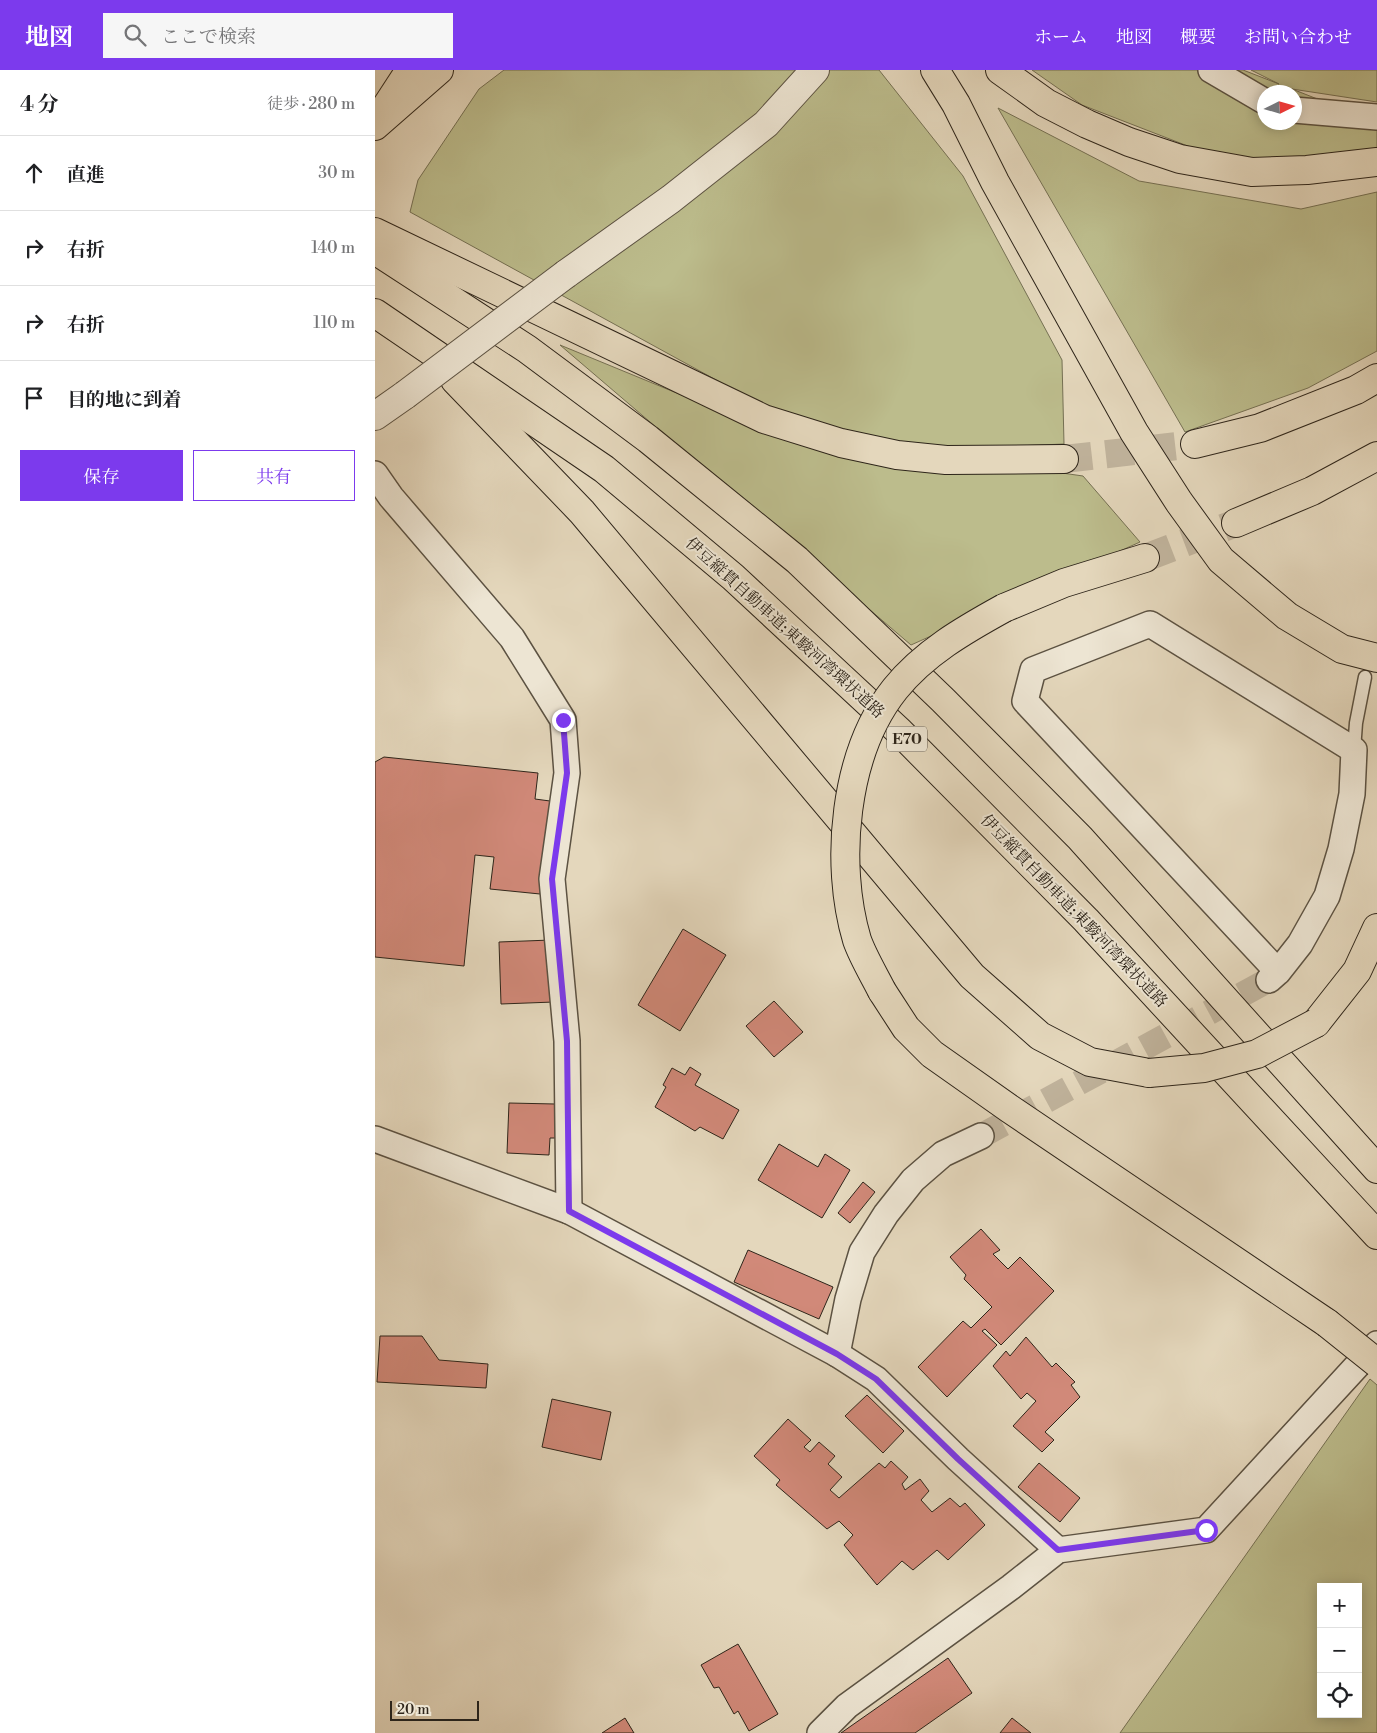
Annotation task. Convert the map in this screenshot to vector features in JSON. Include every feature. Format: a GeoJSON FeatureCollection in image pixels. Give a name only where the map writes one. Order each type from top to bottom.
{"type":"FeatureCollection","features":[{"type":"Feature","properties":{"kind":"main road"},"geometry":{"type":"LineString","coordinates":[[375,124],[410,70]]}},
{"type":"Feature","properties":{"kind":"main road"},"geometry":{"type":"LineString","coordinates":[[375,124],[439,70]]}},
{"type":"Feature","properties":{"kind":"main road"},"geometry":{"type":"LineString","coordinates":[[935,70],[956,104],[995,182],[1134,432],[1179,502],[1221,560],[1287,616],[1371,668]]}},
{"type":"Feature","properties":{"kind":"main road"},"geometry":{"type":"LineString","coordinates":[[1000,70],[1046,103],[1087,124],[1129,142],[1179,159],[1252,172],[1307,170],[1377,162]]}},
{"type":"Feature","properties":{"kind":"main road"},"geometry":{"type":"LineString","coordinates":[[375,232],[764,419],[841,443],[897,455],[947,460],[1064,459]]}},
{"type":"Feature","properties":{"kind":"main road"},"geometry":{"type":"LineString","coordinates":[[375,250],[527,349],[648,440],[797,560],[943,700],[1080,838],[1377,1169]]}},
{"type":"Feature","properties":{"kind":"main road","name":"伊豆縦貫自動車道;東駿河湾環状道路"},"geometry":{"type":"LineString","coordinates":[[375,313],[415,338],[604,469],[733,577],[900,732],[1086,920],[1377,1235]]}},
{"type":"Feature","properties":{"kind":"main road"},"geometry":{"type":"LineString","coordinates":[[415,338],[582,512],[972,976],[1040,1036],[1090,1062],[1149,1073],[1204,1068],[1257,1054],[1316,1022],[1357,971],[1377,928]]}},
{"type":"Feature","properties":{"kind":"main road"},"geometry":{"type":"LineString","coordinates":[[1195,444],[1260,428],[1356,390],[1377,378]]}},
{"type":"Feature","properties":{"kind":"main road"},"geometry":{"type":"LineString","coordinates":[[1236,523],[1312,491],[1377,456]]}},
{"type":"Feature","properties":{"kind":"main road"},"geometry":{"type":"LineString","coordinates":[[1145,558],[1064,583],[1004,608],[958,634],[922,662],[895,689],[878,715],[862,752],[852,790],[845,839],[848,894],[857,941],[882,991],[906,1028],[932,1054],[1010,1110],[1327,1323],[1377,1363]]}},
{"type":"Feature","properties":{"kind":"street"},"geometry":{"type":"LineString","coordinates":[[375,416],[566,274],[671,199],[766,124],[815,70]]}},
{"type":"Feature","properties":{"kind":"street"},"geometry":{"type":"LineString","coordinates":[[1211,70],[1257,96]]}},
{"type":"Feature","properties":{"kind":"street"},"geometry":{"type":"LineString","coordinates":[[1302,111],[1377,117]]}},
{"type":"Feature","properties":{"kind":"street"},"geometry":{"type":"LineString","coordinates":[[375,474],[391,497],[512,638],[563,720],[567,773],[552,879],[567,1041],[569,1211]]}},
{"type":"Feature","properties":{"kind":"street"},"geometry":{"type":"LineString","coordinates":[[1151,624],[1353,750],[1351,794],[1341,849],[1327,896],[1300,944],[1273,976],[1025,701],[1033,670],[1151,624]]}},
{"type":"Feature","properties":{"kind":"street"},"geometry":{"type":"LineString","coordinates":[[837,1354],[848,1299],[861,1252],[886,1214],[913,1180],[943,1154],[981,1136]]}},
{"type":"Feature","properties":{"kind":"street"},"geometry":{"type":"LineString","coordinates":[[375,1139],[569,1211],[837,1354],[876,1379],[958,1459],[1058,1550]]}},
{"type":"Feature","properties":{"kind":"street"},"geometry":{"type":"LineString","coordinates":[[819,1733],[847,1706],[1011,1587],[1058,1550],[1206,1530],[1377,1344]]}},
{"type":"Feature","properties":{"kind":"lane"},"geometry":{"type":"LineString","coordinates":[[1353,750],[1356,723],[1371,668]]}},
{"type":"Feature","properties":{"kind":"green space"},"geometry":{"type":"Polygon","coordinates":[[[504,70],[879,70],[963,176],[1062,360],[1064,444],[968,448],[820,437],[410,212],[418,180],[479,89],[504,70]]]}},
{"type":"Feature","properties":{"kind":"green space"},"geometry":{"type":"Polygon","coordinates":[[[1032,70],[1243,70],[1279,84],[1251,70],[1377,70],[1377,102],[1302,91],[1302,85],[1257,85],[1257,130],[1302,130],[1302,93],[1358,115],[1377,112],[1377,150],[1288,163],[1198,150],[1082,105],[1032,70]]]}},
{"type":"Feature","properties":{"kind":"green space"},"geometry":{"type":"Polygon","coordinates":[[[998,108],[1139,181],[1301,209],[1377,192],[1377,351],[1308,388],[1185,432],[998,108]]]}},
{"type":"Feature","properties":{"kind":"green space"},"geometry":{"type":"Polygon","coordinates":[[[560,345],[769,431],[1083,476],[1140,542],[911,645],[560,345]]]}},
{"type":"Feature","properties":{"kind":"green space"},"geometry":{"type":"Polygon","coordinates":[[[1370,1379],[1377,1385],[1377,1733],[1120,1733],[1370,1379]]]}},
{"type":"Feature","properties":{"kind":"building"},"geometry":{"type":"Polygon","coordinates":[[[384,757],[538,773],[535,799],[550,801],[540,894],[490,889],[494,857],[475,855],[464,966],[375,957],[375,762],[384,757]]]}},
{"type":"Feature","properties":{"kind":"building"},"geometry":{"type":"Polygon","coordinates":[[[683,929],[726,955],[680,1031],[638,1005],[683,929]]]}},
{"type":"Feature","properties":{"kind":"building"},"geometry":{"type":"Polygon","coordinates":[[[551,940],[554,1002],[501,1004],[499,942],[551,940]]]}},
{"type":"Feature","properties":{"kind":"building"},"geometry":{"type":"Polygon","coordinates":[[[774,1001],[803,1032],[774,1057],[746,1026],[774,1001]]]}},
{"type":"Feature","properties":{"kind":"building"},"geometry":{"type":"Polygon","coordinates":[[[690,1067],[701,1074],[695,1085],[739,1110],[723,1139],[700,1127],[695,1131],[655,1107],[666,1087],[663,1085],[672,1068],[685,1075],[690,1067]]]}},
{"type":"Feature","properties":{"kind":"building"},"geometry":{"type":"Polygon","coordinates":[[[509,1103],[555,1104],[559,1138],[550,1138],[549,1155],[507,1153],[509,1103]]]}},
{"type":"Feature","properties":{"kind":"building"},"geometry":{"type":"Polygon","coordinates":[[[779,1144],[818,1167],[825,1154],[850,1170],[822,1218],[758,1180],[779,1144]]]}},
{"type":"Feature","properties":{"kind":"building"},"geometry":{"type":"Polygon","coordinates":[[[863,1182],[875,1192],[850,1223],[838,1213],[863,1182]]]}},
{"type":"Feature","properties":{"kind":"building"},"geometry":{"type":"Polygon","coordinates":[[[981,1229],[1000,1250],[993,1254],[1008,1269],[1020,1257],[1054,1291],[1001,1345],[985,1329],[982,1331],[997,1345],[947,1397],[918,1367],[963,1321],[971,1328],[992,1307],[964,1279],[966,1275],[950,1257],[981,1229]]]}},
{"type":"Feature","properties":{"kind":"building"},"geometry":{"type":"Polygon","coordinates":[[[748,1250],[833,1287],[819,1319],[734,1282],[748,1250]]]}},
{"type":"Feature","properties":{"kind":"building"},"geometry":{"type":"Polygon","coordinates":[[[380,1336],[422,1336],[439,1360],[488,1364],[486,1388],[377,1382],[380,1336]]]}},
{"type":"Feature","properties":{"kind":"building"},"geometry":{"type":"Polygon","coordinates":[[[1026,1337],[1052,1367],[1056,1363],[1075,1382],[1071,1385],[1080,1397],[1045,1432],[1054,1440],[1042,1452],[1013,1426],[1036,1401],[1027,1393],[1021,1399],[993,1366],[1006,1351],[1010,1356],[1026,1337]]]}},
{"type":"Feature","properties":{"kind":"building"},"geometry":{"type":"Polygon","coordinates":[[[867,1395],[904,1431],[883,1453],[845,1416],[867,1395]]]}},
{"type":"Feature","properties":{"kind":"building"},"geometry":{"type":"Polygon","coordinates":[[[552,1399],[611,1412],[601,1460],[542,1447],[552,1399]]]}},
{"type":"Feature","properties":{"kind":"building"},"geometry":{"type":"Polygon","coordinates":[[[788,1419],[811,1440],[804,1447],[810,1452],[819,1442],[835,1456],[828,1464],[842,1477],[830,1490],[839,1498],[879,1463],[885,1468],[891,1461],[908,1477],[902,1484],[905,1490],[920,1479],[929,1491],[921,1500],[932,1512],[950,1498],[960,1507],[965,1503],[985,1525],[948,1560],[937,1550],[913,1570],[902,1561],[877,1585],[844,1545],[853,1535],[839,1521],[827,1529],[776,1485],[780,1480],[754,1456],[788,1419]]]}},
{"type":"Feature","properties":{"kind":"building"},"geometry":{"type":"Polygon","coordinates":[[[1039,1463],[1080,1498],[1060,1522],[1018,1487],[1039,1463]]]}},
{"type":"Feature","properties":{"kind":"building"},"geometry":{"type":"Polygon","coordinates":[[[738,1644],[778,1714],[749,1731],[738,1711],[734,1714],[719,1687],[714,1688],[701,1665],[738,1644]]]}},
{"type":"Feature","properties":{"kind":"building"},"geometry":{"type":"Polygon","coordinates":[[[948,1658],[972,1693],[915,1733],[841,1733],[948,1658]]]}},
{"type":"Feature","properties":{"kind":"building"},"geometry":{"type":"Polygon","coordinates":[[[625,1718],[634,1733],[602,1733],[625,1718]]]}},
{"type":"Feature","properties":{"kind":"building"},"geometry":{"type":"Polygon","coordinates":[[[1012,1718],[1031,1733],[1000,1733],[1012,1718]]]}},
{"type":"Feature","properties":{"kind":"tunnel"},"geometry":{"type":"LineString","coordinates":[[1064,459],[1195,444]]}},
{"type":"Feature","properties":{"kind":"tunnel"},"geometry":{"type":"LineString","coordinates":[[1145,558],[1236,523]]}},
{"type":"Feature","properties":{"kind":"tunnel"},"geometry":{"type":"LineString","coordinates":[[981,1136],[1269,980]]}},
{"type":"Feature","properties":{"kind":"route"},"geometry":{"type":"LineString","coordinates":[[563,720],[567,773],[552,879],[567,1041],[569,1211],[837,1354],[876,1379],[958,1459],[1058,1550],[1206,1530]]}}]}
